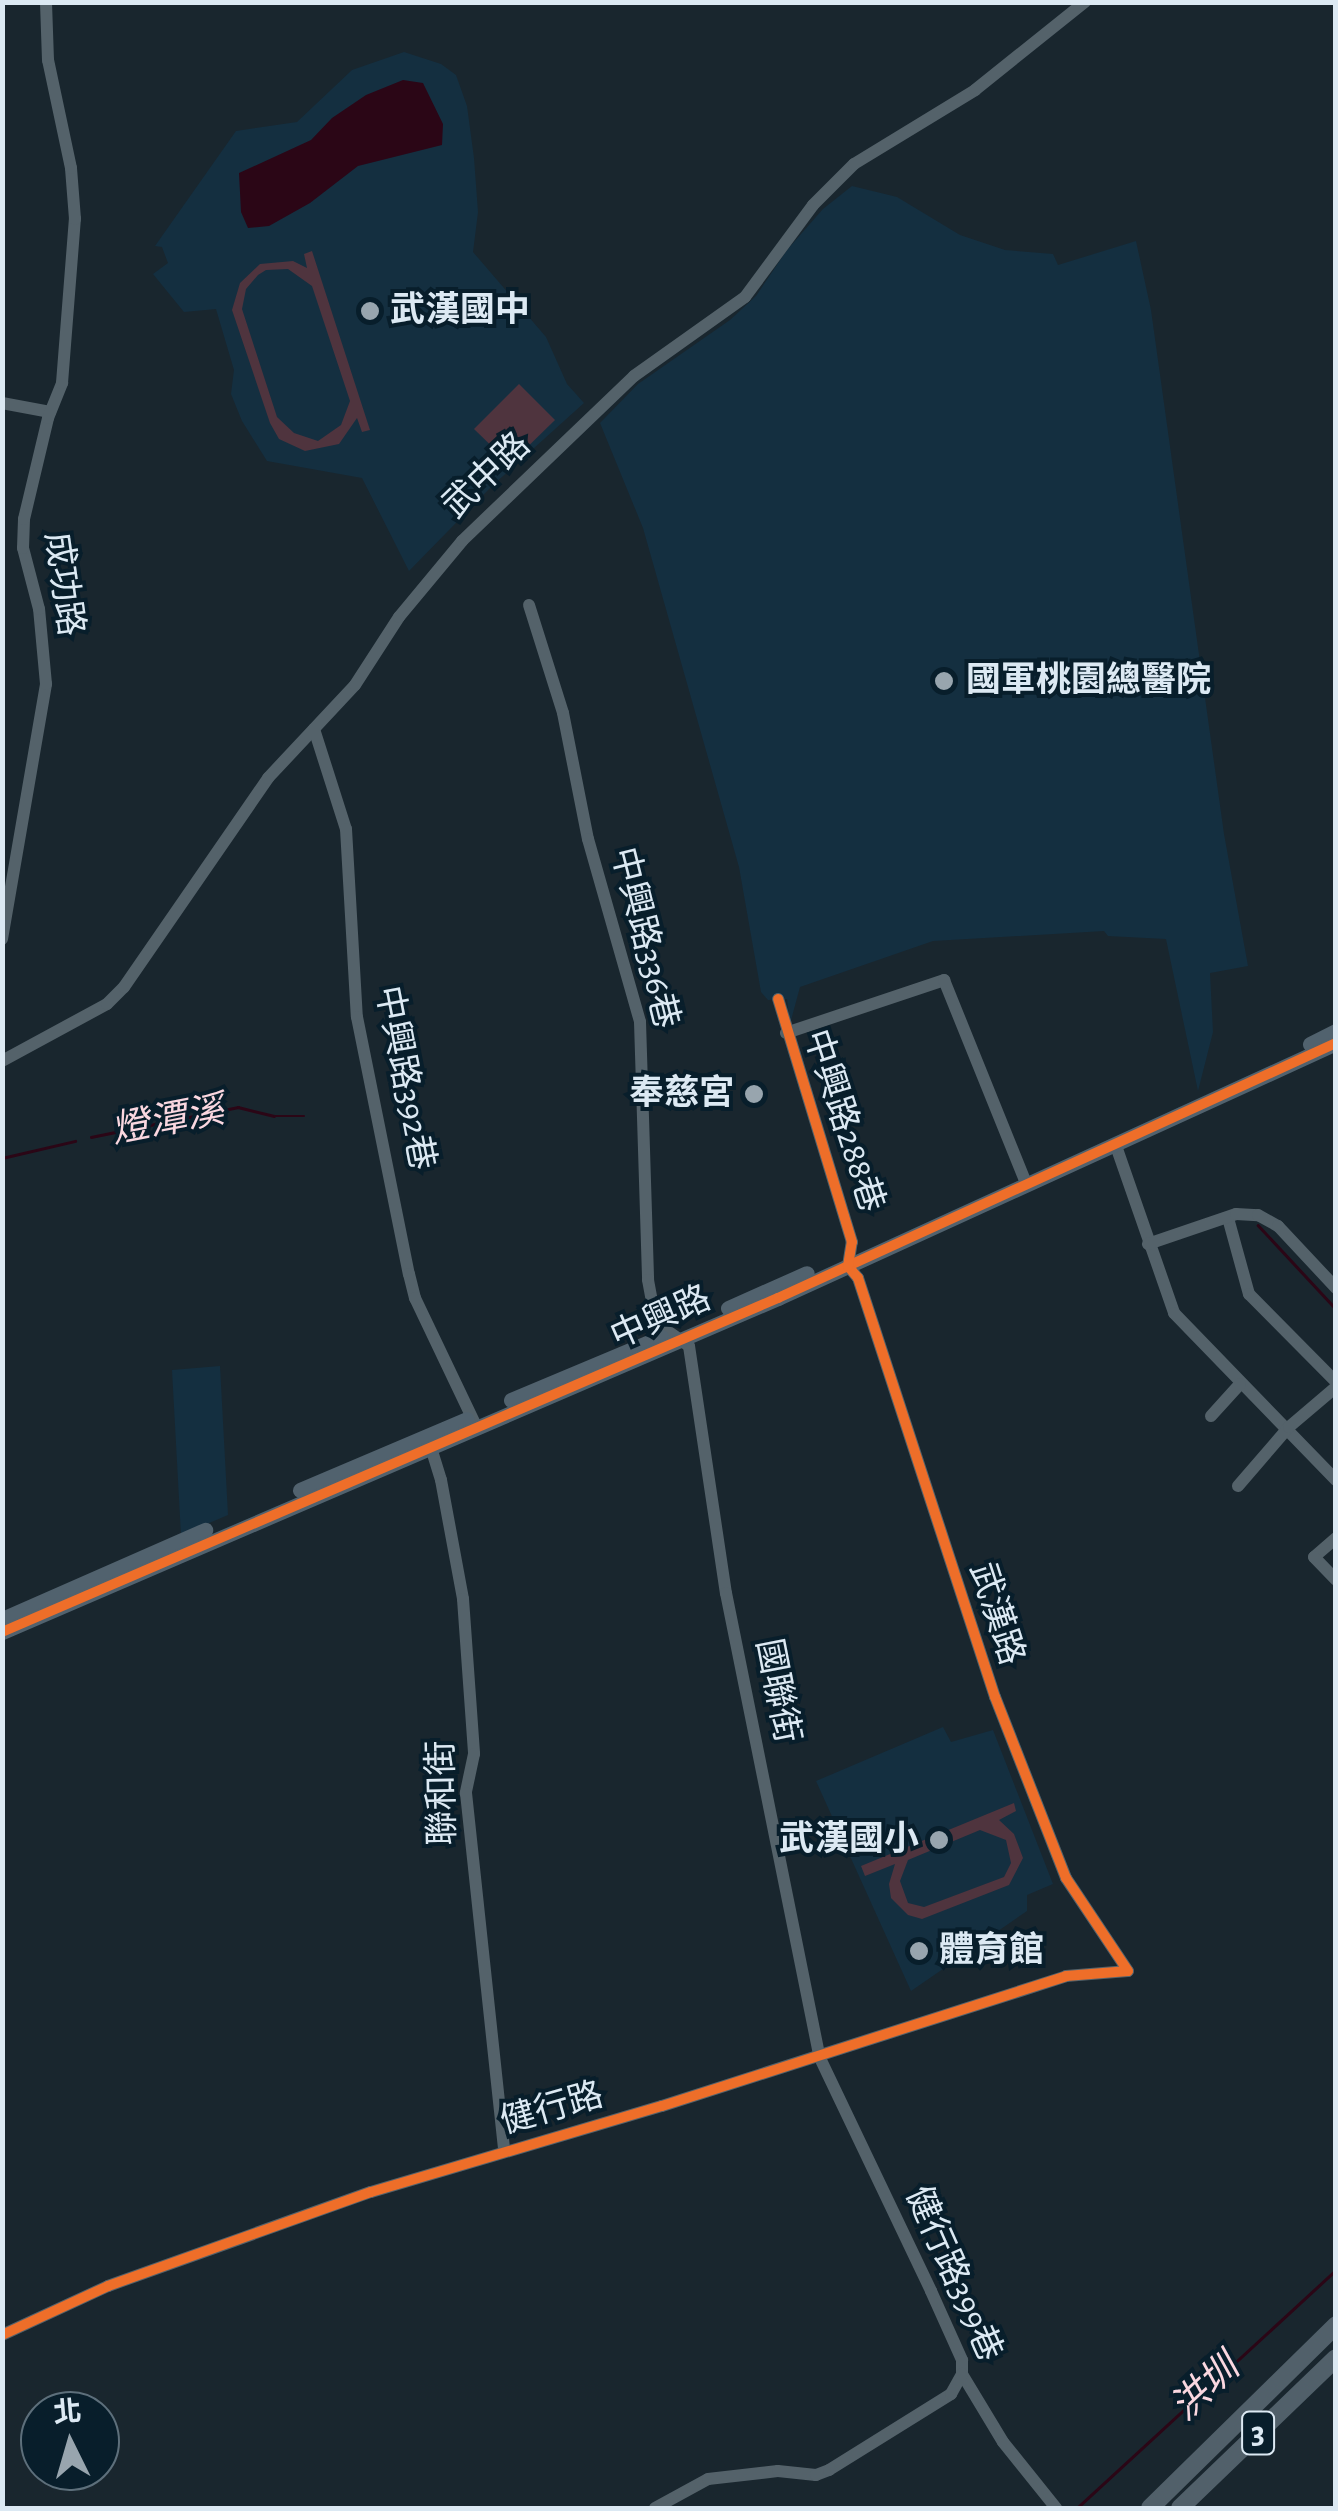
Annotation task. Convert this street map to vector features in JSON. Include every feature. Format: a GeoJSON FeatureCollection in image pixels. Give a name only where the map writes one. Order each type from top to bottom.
{"type":"FeatureCollection","features":[{"type":"Feature","properties":{"kind":"highway","name":"3"},"geometry":{"type":"LineString","coordinates":[[1150,2508],[1336,2325]]}},
{"type":"Feature","properties":{"kind":"highway","name":"3"},"geometry":{"type":"LineString","coordinates":[[1180,2508],[1336,2358]]}},
{"type":"Feature","properties":{"kind":"main road","name":"中興路"},"geometry":{"type":"LineString","coordinates":[[2,1632],[1025,1181],[1336,1031]]}},
{"type":"Feature","properties":{"kind":"main road","name":"中興路"},"geometry":{"type":"LineString","coordinates":[[1025,1181],[1116,1146],[1336,1043]]}},
{"type":"Feature","properties":{"kind":"main road","name":"中興路"},"geometry":{"type":"LineString","coordinates":[[2,1618],[429,1441]]}},
{"type":"Feature","properties":{"kind":"street","name":"成功路"},"geometry":{"type":"LineString","coordinates":[[2,939],[46,684],[39,609],[26,560],[24,519],[50,412],[62,383],[75,219],[70,168],[48,60],[46,2]]}},
{"type":"Feature","properties":{"kind":"street","name":"武中路"},"geometry":{"type":"LineString","coordinates":[[2,1061],[106,1004],[124,987],[268,778],[376,658],[399,617],[462,541],[634,376],[745,297],[803,218],[854,164],[975,90],[1085,2]]}},
{"type":"Feature","properties":{"kind":"street"},"geometry":{"type":"LineString","coordinates":[[2,403],[50,412]]}},
{"type":"Feature","properties":{"kind":"street","name":"中興路336巷"},"geometry":{"type":"LineString","coordinates":[[528,605],[563,712],[588,840],[640,1022],[648,1280],[656,1323],[676,1335]]}},
{"type":"Feature","properties":{"kind":"street","name":"中興路392巷"},"geometry":{"type":"LineString","coordinates":[[314,729],[346,829],[357,1017],[409,1274],[415,1298],[473,1422]]}},
{"type":"Feature","properties":{"kind":"street"},"geometry":{"type":"LineString","coordinates":[[786,1033],[944,980],[1025,1181]]}},
{"type":"Feature","properties":{"kind":"street","name":"中興路288巷"},"geometry":{"type":"LineString","coordinates":[[778,999],[852,1242],[849,1260]]}},
{"type":"Feature","properties":{"kind":"street"},"geometry":{"type":"LineString","coordinates":[[1116,1146],[1174,1312],[1336,1480]]}},
{"type":"Feature","properties":{"kind":"street"},"geometry":{"type":"LineString","coordinates":[[1148,1244],[1228,1218],[1258,1215],[1278,1226],[1336,1288]]}},
{"type":"Feature","properties":{"kind":"street"},"geometry":{"type":"LineString","coordinates":[[1228,1218],[1249,1294],[1336,1384],[1289,1427],[1238,1486]]}},
{"type":"Feature","properties":{"kind":"street","name":"武漢路"},"geometry":{"type":"LineString","coordinates":[[849,1260],[995,1697],[1056,1854],[1066,1878],[1128,1971]]}},
{"type":"Feature","properties":{"kind":"street","name":"國聯街"},"geometry":{"type":"LineString","coordinates":[[676,1335],[689,1346],[726,1593],[819,2056]]}},
{"type":"Feature","properties":{"kind":"street"},"geometry":{"type":"LineString","coordinates":[[1211,1416],[1240,1384]]}},
{"type":"Feature","properties":{"kind":"street","name":"聯和街"},"geometry":{"type":"LineString","coordinates":[[429,1441],[464,1612],[474,1754],[466,1793],[504,2152]]}},
{"type":"Feature","properties":{"kind":"street"},"geometry":{"type":"LineString","coordinates":[[1336,1538],[1314,1557],[1336,1580]]}},
{"type":"Feature","properties":{"kind":"street","name":"健行路"},"geometry":{"type":"LineString","coordinates":[[2,2336],[108,2286],[256,2230],[1066,1976],[1128,1971]]}},
{"type":"Feature","properties":{"kind":"street","name":"健行路399巷"},"geometry":{"type":"LineString","coordinates":[[819,2056],[931,2291],[962,2360],[962,2374],[1003,2442],[1054,2506]]}},
{"type":"Feature","properties":{"kind":"street"},"geometry":{"type":"LineString","coordinates":[[655,2508],[708,2479],[778,2471],[816,2475],[830,2470],[952,2394],[962,2374]]}},
{"type":"Feature","properties":{"kind":"shaded area","name":"武漢國中"},"geometry":{"type":"Polygon","coordinates":[[[404,52],[441,64],[456,75],[467,106],[474,158],[478,212],[473,252],[546,337],[567,384],[584,403],[493,485],[409,571],[362,478],[267,461],[242,421],[231,394],[234,370],[216,309],[184,312],[153,274],[168,263],[162,247],[155,246],[236,131],[297,122],[352,70],[404,52]]]}},
{"type":"Feature","properties":{"kind":"shaded area"},"geometry":{"type":"Polygon","coordinates":[[[403,80],[423,83],[443,124],[442,145],[358,166],[310,203],[269,226],[248,228],[241,212],[239,173],[311,140],[332,118],[366,95],[403,80]]]}},
{"type":"Feature","properties":{"kind":"shaded area","name":"國軍桃園總醫院"},"geometry":{"type":"Polygon","coordinates":[[[852,186],[897,197],[960,235],[1005,250],[1053,254],[1058,265],[1136,241],[1151,310],[1224,834],[1248,966],[1210,973],[1213,1032],[1198,1091],[1166,939],[1108,936],[1104,931],[933,941],[800,987],[790,1024],[787,999],[768,1000],[761,992],[739,867],[643,528],[600,423],[638,384],[730,320],[756,296],[787,250],[823,209],[852,186]]]}},
{"type":"Feature","properties":{"kind":"shaded area"},"geometry":{"type":"Polygon","coordinates":[[[312,251],[370,430],[362,432],[357,418],[339,444],[305,451],[279,439],[270,423],[232,310],[240,283],[260,264],[293,261],[307,268],[304,254],[312,251]],[[288,269],[266,270],[246,289],[242,309],[277,417],[294,433],[318,441],[341,425],[350,401],[312,286],[288,269]]]}},
{"type":"Feature","properties":{"kind":"shaded area"},"geometry":{"type":"Polygon","coordinates":[[[519,384],[555,420],[510,464],[474,429],[519,384]]]}},
{"type":"Feature","properties":{"kind":"shaded area"},"geometry":{"type":"Polygon","coordinates":[[[220,1366],[228,1515],[181,1535],[172,1370],[220,1366]]]}},
{"type":"Feature","properties":{"kind":"shaded area","name":"武漢國小"},"geometry":{"type":"Polygon","coordinates":[[[943,1727],[951,1742],[993,1730],[1053,1884],[1027,1895],[1027,1911],[911,1991],[816,1781],[943,1727]]]}},
{"type":"Feature","properties":{"kind":"shaded area"},"geometry":{"type":"Polygon","coordinates":[[[1014,1803],[1016,1811],[999,1820],[1014,1834],[1023,1858],[1009,1885],[922,1919],[908,1915],[891,1898],[889,1884],[895,1864],[865,1876],[861,1866],[1014,1803]],[[980,1830],[908,1860],[900,1881],[908,1903],[924,1907],[1004,1877],[1011,1863],[1006,1840],[980,1830]]]}},
{"type":"Feature","properties":{"kind":"waterway","name":"燈潭溪"},"geometry":{"type":"LineString","coordinates":[[91,1137],[238,1107],[274,1116],[304,1116]]}},
{"type":"Feature","properties":{"kind":"waterway","name":"燈潭溪"},"geometry":{"type":"LineString","coordinates":[[2,1158],[75,1141]]}},
{"type":"Feature","properties":{"kind":"waterway"},"geometry":{"type":"LineString","coordinates":[[1258,1225],[1336,1309]]}},
{"type":"Feature","properties":{"kind":"waterway","name":"洪圳"},"geometry":{"type":"LineString","coordinates":[[1077,2508],[1336,2270]]}},
{"type":"Feature","properties":{"kind":"cycle path"},"geometry":{"type":"LineString","coordinates":[[2,2335],[108,2286],[371,2192],[662,2106],[1066,1976],[1128,1971],[1066,1878],[995,1697],[858,1278],[848,1266],[852,1242],[778,999]]}},
{"type":"Feature","properties":{"kind":"cycle path"},"geometry":{"type":"LineString","coordinates":[[2,1632],[778,1298],[1336,1043]]}},
{"type":"Feature","properties":{"kind":"place","name":"武漢國中"},"geometry":{"type":"Point","coordinates":[370,311]}},
{"type":"Feature","properties":{"kind":"place","name":"國軍桃園總醫院"},"geometry":{"type":"Point","coordinates":[944,681]}},
{"type":"Feature","properties":{"kind":"place","name":"奉慈宮"},"geometry":{"type":"Point","coordinates":[754,1094]}},
{"type":"Feature","properties":{"kind":"place","name":"武漢國小"},"geometry":{"type":"Point","coordinates":[939,1840]}},
{"type":"Feature","properties":{"kind":"place","name":"體育館"},"geometry":{"type":"Point","coordinates":[919,1951]}}]}
